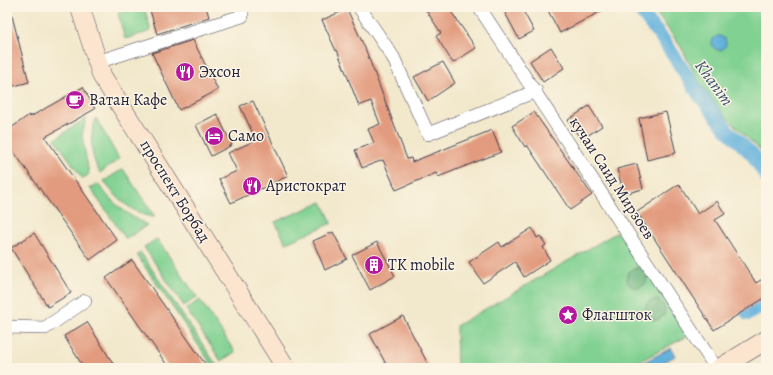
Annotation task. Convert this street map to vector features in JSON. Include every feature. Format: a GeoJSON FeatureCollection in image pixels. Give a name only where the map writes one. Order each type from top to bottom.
{"type":"FeatureCollection","features":[{"type":"Feature","properties":{"kind":"street","name":"проспект Борбад"},"geometry":{"type":"LineString","coordinates":[[80,7],[102,76],[286,368]]}},
{"type":"Feature","properties":{"kind":"street"},"geometry":{"type":"LineString","coordinates":[[97,62],[242,16],[242,7]]}},
{"type":"Feature","properties":{"kind":"street"},"geometry":{"type":"LineString","coordinates":[[360,7],[393,57],[428,134],[536,91]]}},
{"type":"Feature","properties":{"kind":"street","name":"кучаи Саид Мирзоев"},"geometry":{"type":"LineString","coordinates":[[479,7],[536,91],[716,368]]}},
{"type":"Feature","properties":{"kind":"street"},"geometry":{"type":"LineString","coordinates":[[7,327],[45,328],[85,301]]}},
{"type":"Feature","properties":{"kind":"street"},"geometry":{"type":"LineString","coordinates":[[720,368],[766,340]]}},
{"type":"Feature","properties":{"kind":"green space"},"geometry":{"type":"Polygon","coordinates":[[[138,7],[144,7],[151,31],[125,39],[118,13],[138,7]]]}},
{"type":"Feature","properties":{"kind":"green space"},"geometry":{"type":"Polygon","coordinates":[[[652,7],[766,7],[766,156],[723,114],[699,82],[681,47],[652,7]]]}},
{"type":"Feature","properties":{"kind":"green space"},"geometry":{"type":"Polygon","coordinates":[[[86,118],[82,136],[89,174],[83,179],[55,139],[86,118]]]}},
{"type":"Feature","properties":{"kind":"green space"},"geometry":{"type":"Polygon","coordinates":[[[96,118],[119,159],[100,173],[92,153],[92,132],[96,118]]]}},
{"type":"Feature","properties":{"kind":"green space"},"geometry":{"type":"Polygon","coordinates":[[[123,169],[155,217],[133,210],[114,193],[104,181],[123,169]]]}},
{"type":"Feature","properties":{"kind":"green space"},"geometry":{"type":"Polygon","coordinates":[[[98,184],[108,197],[120,208],[147,225],[126,239],[90,188],[98,184]]]}},
{"type":"Feature","properties":{"kind":"green space"},"geometry":{"type":"Polygon","coordinates":[[[322,202],[332,223],[286,243],[275,222],[322,202]]]}},
{"type":"Feature","properties":{"kind":"green space"},"geometry":{"type":"Polygon","coordinates":[[[621,230],[693,333],[627,368],[457,368],[456,326],[621,230]]]}},
{"type":"Feature","properties":{"kind":"green space"},"geometry":{"type":"Polygon","coordinates":[[[157,239],[197,297],[184,306],[144,247],[157,239]]]}},
{"type":"Feature","properties":{"kind":"green space"},"geometry":{"type":"Polygon","coordinates":[[[141,253],[217,366],[214,368],[137,255],[141,253]]]}},
{"type":"Feature","properties":{"kind":"green space"},"geometry":{"type":"Polygon","coordinates":[[[637,268],[644,271],[647,278],[644,285],[637,288],[630,285],[627,278],[630,271],[637,268]]]}},
{"type":"Feature","properties":{"kind":"green space"},"geometry":{"type":"Polygon","coordinates":[[[200,300],[235,352],[221,361],[186,309],[200,300]]]}},
{"type":"Feature","properties":{"kind":"green space"},"geometry":{"type":"Polygon","coordinates":[[[655,300],[662,303],[665,310],[662,317],[655,320],[648,317],[645,310],[648,303],[655,300]]]}},
{"type":"Feature","properties":{"kind":"water"},"geometry":{"type":"Polygon","coordinates":[[[716,36],[722,36],[726,40],[726,46],[722,50],[716,50],[712,46],[712,40],[716,36]]]}},
{"type":"Feature","properties":{"kind":"water"},"geometry":{"type":"Polygon","coordinates":[[[671,348],[675,356],[654,368],[633,368],[671,348]]]}},
{"type":"Feature","properties":{"kind":"building"},"geometry":{"type":"Polygon","coordinates":[[[149,7],[206,7],[209,17],[157,34],[149,7]]]}},
{"type":"Feature","properties":{"kind":"building"},"geometry":{"type":"Polygon","coordinates":[[[424,7],[448,7],[476,48],[453,63],[436,36],[441,33],[424,7]]]}},
{"type":"Feature","properties":{"kind":"building"},"geometry":{"type":"Polygon","coordinates":[[[502,7],[521,7],[534,31],[519,39],[502,7]]]}},
{"type":"Feature","properties":{"kind":"building"},"geometry":{"type":"Polygon","coordinates":[[[546,7],[609,7],[560,33],[546,7]]]}},
{"type":"Feature","properties":{"kind":"building"},"geometry":{"type":"Polygon","coordinates":[[[347,9],[365,48],[407,159],[411,158],[412,162],[492,130],[501,152],[438,177],[436,173],[396,190],[383,160],[362,168],[355,150],[374,143],[368,129],[380,124],[371,101],[359,106],[337,50],[336,51],[322,20],[347,9]]]}},
{"type":"Feature","properties":{"kind":"building"},"geometry":{"type":"Polygon","coordinates":[[[7,12],[11,12],[29,82],[7,88],[7,12]]]}},
{"type":"Feature","properties":{"kind":"building","name":"Эхсон"},"geometry":{"type":"Polygon","coordinates":[[[193,40],[218,90],[179,110],[152,53],[193,40]]]}},
{"type":"Feature","properties":{"kind":"building"},"geometry":{"type":"Polygon","coordinates":[[[551,47],[564,68],[543,82],[530,61],[551,47]]]}},
{"type":"Feature","properties":{"kind":"building"},"geometry":{"type":"Polygon","coordinates":[[[443,62],[455,83],[428,101],[414,77],[443,62]]]}},
{"type":"Feature","properties":{"kind":"building"},"geometry":{"type":"Polygon","coordinates":[[[83,87],[95,109],[45,137],[117,240],[90,260],[7,142],[7,131],[29,115],[30,117],[83,87]]]}},
{"type":"Feature","properties":{"kind":"building"},"geometry":{"type":"Polygon","coordinates":[[[253,101],[288,176],[231,203],[219,179],[237,171],[228,153],[256,140],[240,106],[253,101]]]}},
{"type":"Feature","properties":{"kind":"building"},"geometry":{"type":"Polygon","coordinates":[[[589,106],[602,126],[581,140],[568,120],[589,106]]]}},
{"type":"Feature","properties":{"kind":"building"},"geometry":{"type":"Polygon","coordinates":[[[534,112],[592,195],[570,210],[527,145],[525,147],[512,126],[534,112]]]}},
{"type":"Feature","properties":{"kind":"building"},"geometry":{"type":"Polygon","coordinates":[[[666,112],[676,153],[647,160],[639,118],[666,112]]]}},
{"type":"Feature","properties":{"kind":"building"},"geometry":{"type":"Polygon","coordinates":[[[217,114],[232,145],[211,156],[196,125],[217,114]]]}},
{"type":"Feature","properties":{"kind":"building"},"geometry":{"type":"Polygon","coordinates":[[[637,164],[643,189],[624,194],[617,169],[637,164]]]}},
{"type":"Feature","properties":{"kind":"building"},"geometry":{"type":"Polygon","coordinates":[[[679,184],[698,214],[717,201],[725,214],[715,220],[756,283],[766,277],[766,297],[714,330],[637,212],[679,184]]]}},
{"type":"Feature","properties":{"kind":"building"},"geometry":{"type":"Polygon","coordinates":[[[532,228],[537,238],[540,236],[546,245],[543,247],[550,260],[524,277],[515,262],[483,283],[469,262],[499,242],[502,247],[532,228]]]}},
{"type":"Feature","properties":{"kind":"building"},"geometry":{"type":"Polygon","coordinates":[[[333,232],[347,259],[325,270],[313,241],[333,232]]]}},
{"type":"Feature","properties":{"kind":"building"},"geometry":{"type":"Polygon","coordinates":[[[34,233],[71,293],[48,307],[11,248],[34,233]]]}},
{"type":"Feature","properties":{"kind":"building","name":"TK mobile"},"geometry":{"type":"Polygon","coordinates":[[[377,242],[395,276],[370,290],[352,255],[377,242]]]}},
{"type":"Feature","properties":{"kind":"building"},"geometry":{"type":"Polygon","coordinates":[[[132,260],[208,368],[169,368],[106,278],[132,260]]]}},
{"type":"Feature","properties":{"kind":"building"},"geometry":{"type":"Polygon","coordinates":[[[403,316],[430,368],[388,368],[370,334],[403,316]]]}},
{"type":"Feature","properties":{"kind":"building"},"geometry":{"type":"Polygon","coordinates":[[[87,322],[116,368],[84,368],[64,336],[87,322]]]}},
{"type":"Feature","properties":{"kind":"waterway","name":"Khanim"},"geometry":{"type":"LineString","coordinates":[[637,7],[664,41],[700,96],[728,131],[753,155],[766,176]]}},
{"type":"Feature","properties":{"kind":"waterway","name":"Khanim"},"geometry":{"type":"LineString","coordinates":[[748,314],[766,302]]}},
{"type":"Feature","properties":{"kind":"place","name":"Эхсон"},"geometry":{"type":"Point","coordinates":[185,72]}},
{"type":"Feature","properties":{"kind":"place","name":"Ватан Кафе"},"geometry":{"type":"Point","coordinates":[75,100]}},
{"type":"Feature","properties":{"kind":"place","name":"Само"},"geometry":{"type":"Point","coordinates":[214,136]}},
{"type":"Feature","properties":{"kind":"place","name":"Аристократ"},"geometry":{"type":"Point","coordinates":[252,186]}},
{"type":"Feature","properties":{"kind":"place","name":"TK mobile"},"geometry":{"type":"Point","coordinates":[374,265]}},
{"type":"Feature","properties":{"kind":"place","name":"Флагшток"},"geometry":{"type":"Point","coordinates":[568,315]}}]}
